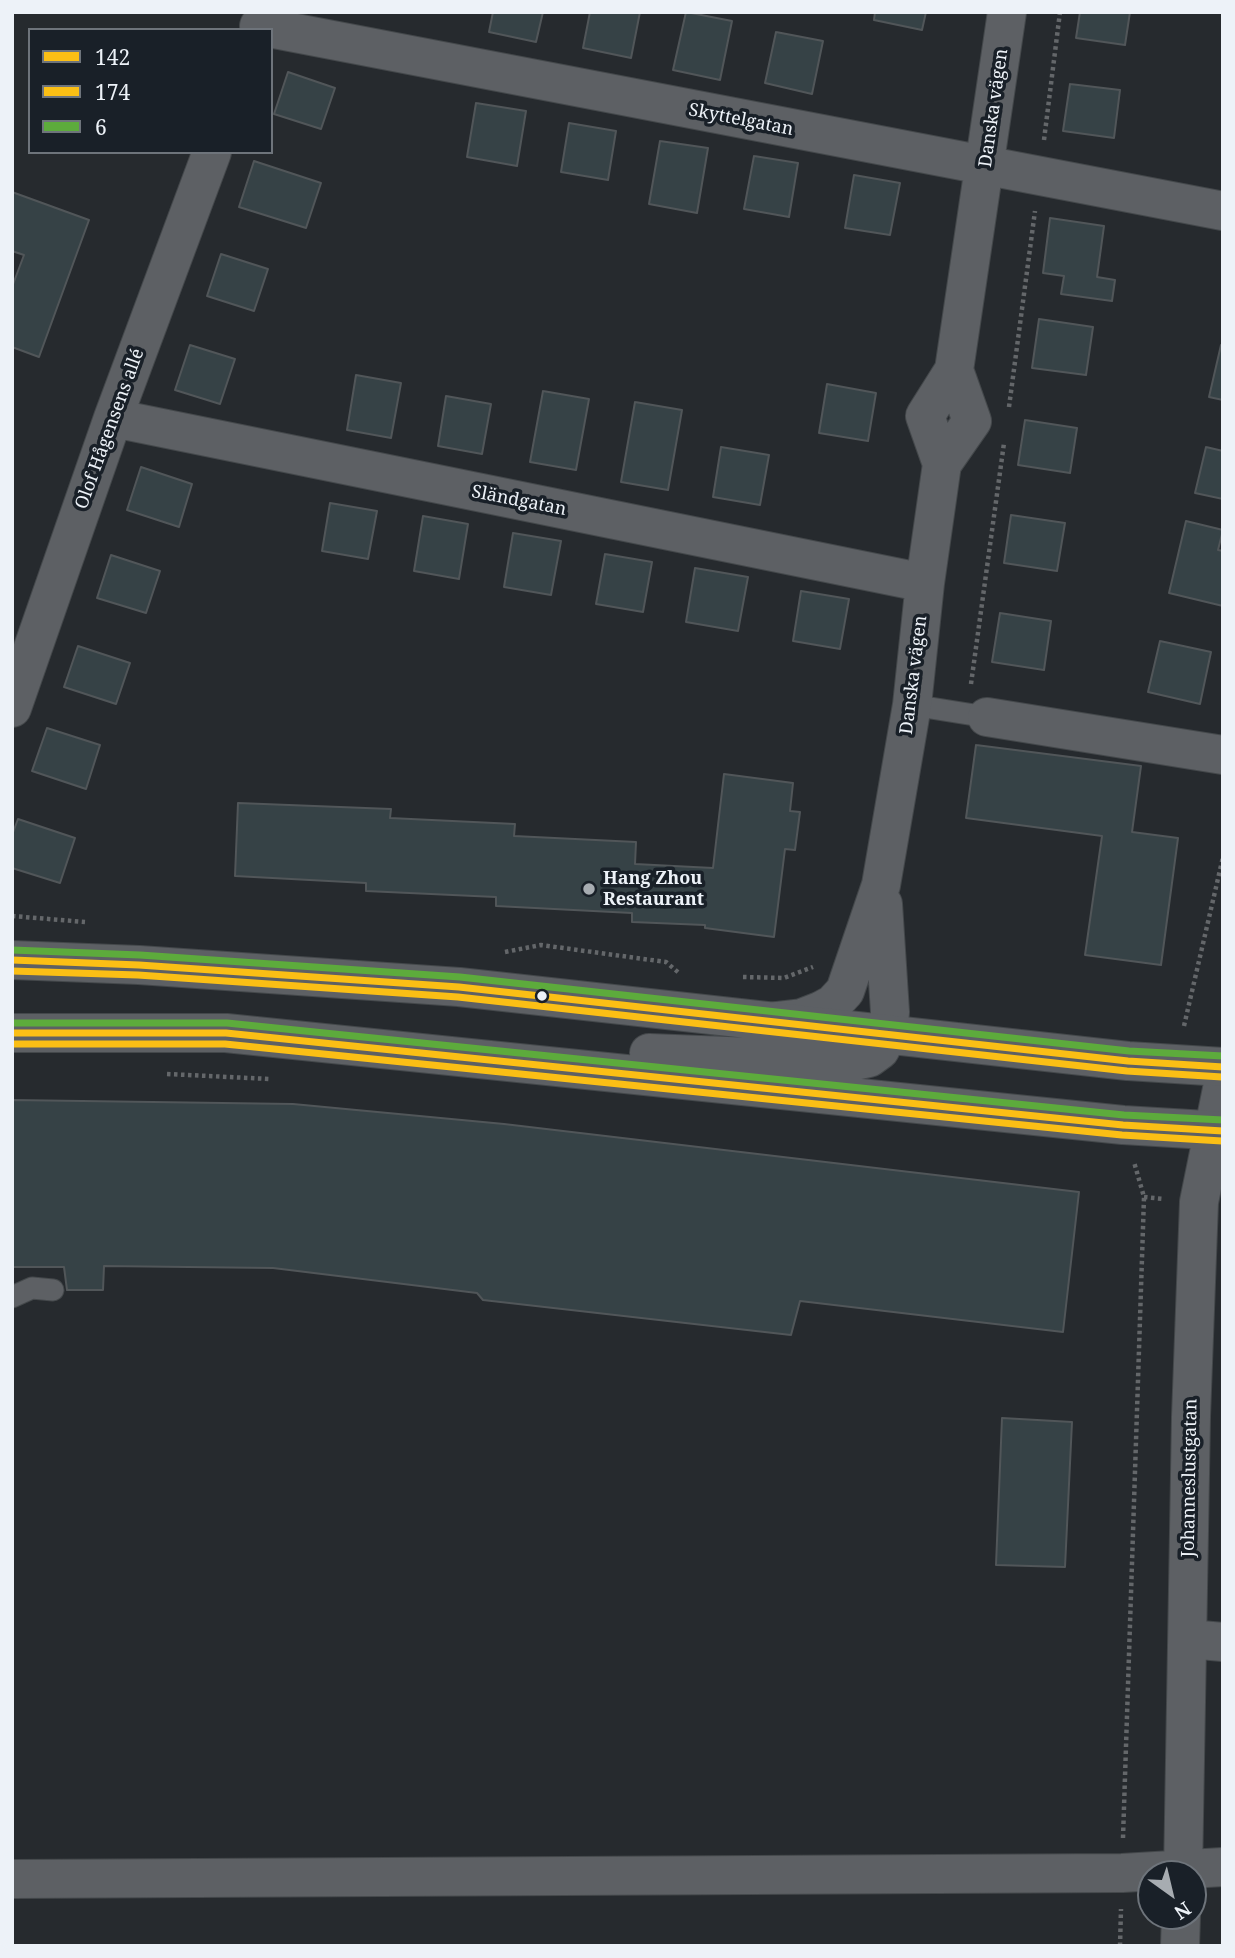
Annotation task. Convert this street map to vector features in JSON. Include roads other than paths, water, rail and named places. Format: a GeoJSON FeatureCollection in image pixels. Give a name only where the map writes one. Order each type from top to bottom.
{"type":"FeatureCollection","features":[{"type":"Feature","properties":{"kind":"street","name":"Danska vägen"},"geometry":{"type":"LineString","coordinates":[[770,1021],[802,1018],[820,1011],[833,1004],[845,991],[881,885],[912,705],[925,583],[942,464],[925,416],[954,370],[1007,12]]}},
{"type":"Feature","properties":{"kind":"street","name":"Skyttelgatan"},"geometry":{"type":"LineString","coordinates":[[261,23],[986,167],[1223,211]]}},
{"type":"Feature","properties":{"kind":"street","name":"Olof Hågensens allé"},"geometry":{"type":"LineString","coordinates":[[12,708],[113,418],[211,154]]}},
{"type":"Feature","properties":{"kind":"street","name":"Sländgatan"},"geometry":{"type":"LineString","coordinates":[[113,418],[925,583]]}},
{"type":"Feature","properties":{"kind":"street"},"geometry":{"type":"LineString","coordinates":[[977,715],[1223,755]]}},
{"type":"Feature","properties":{"kind":"street","name":"Danska vägen"},"geometry":{"type":"LineString","coordinates":[[881,885],[890,1012],[888,1034]]}},
{"type":"Feature","properties":{"kind":"street"},"geometry":{"type":"LineString","coordinates":[[12,960],[139,965],[459,987],[1128,1061],[1223,1067]]}},
{"type":"Feature","properties":{"kind":"street"},"geometry":{"type":"LineString","coordinates":[[12,1033],[226,1033],[1123,1125],[1218,1131]]}},
{"type":"Feature","properties":{"kind":"street"},"geometry":{"type":"LineString","coordinates":[[554,1067],[636,1052],[855,1061],[870,1058],[880,1049],[888,1034]]}},
{"type":"Feature","properties":{"kind":"street","name":"Johanneslustgatan"},"geometry":{"type":"LineString","coordinates":[[1184,1860],[1206,1640],[1191,1417],[1199,1202],[1218,1131],[1223,1084]]}},
{"type":"Feature","properties":{"kind":"street"},"geometry":{"type":"LineString","coordinates":[[12,1879],[1137,1873]]}},
{"type":"Feature","properties":{"kind":"lane"},"geometry":{"type":"LineString","coordinates":[[912,705],[977,715]]}},
{"type":"Feature","properties":{"kind":"lane"},"geometry":{"type":"LineString","coordinates":[[12,1297],[32,1288],[53,1290]]}},
{"type":"Feature","properties":{"kind":"place","name":"Hang Zhou Restaurant"},"geometry":{"type":"Point","coordinates":[589,889]}}]}
